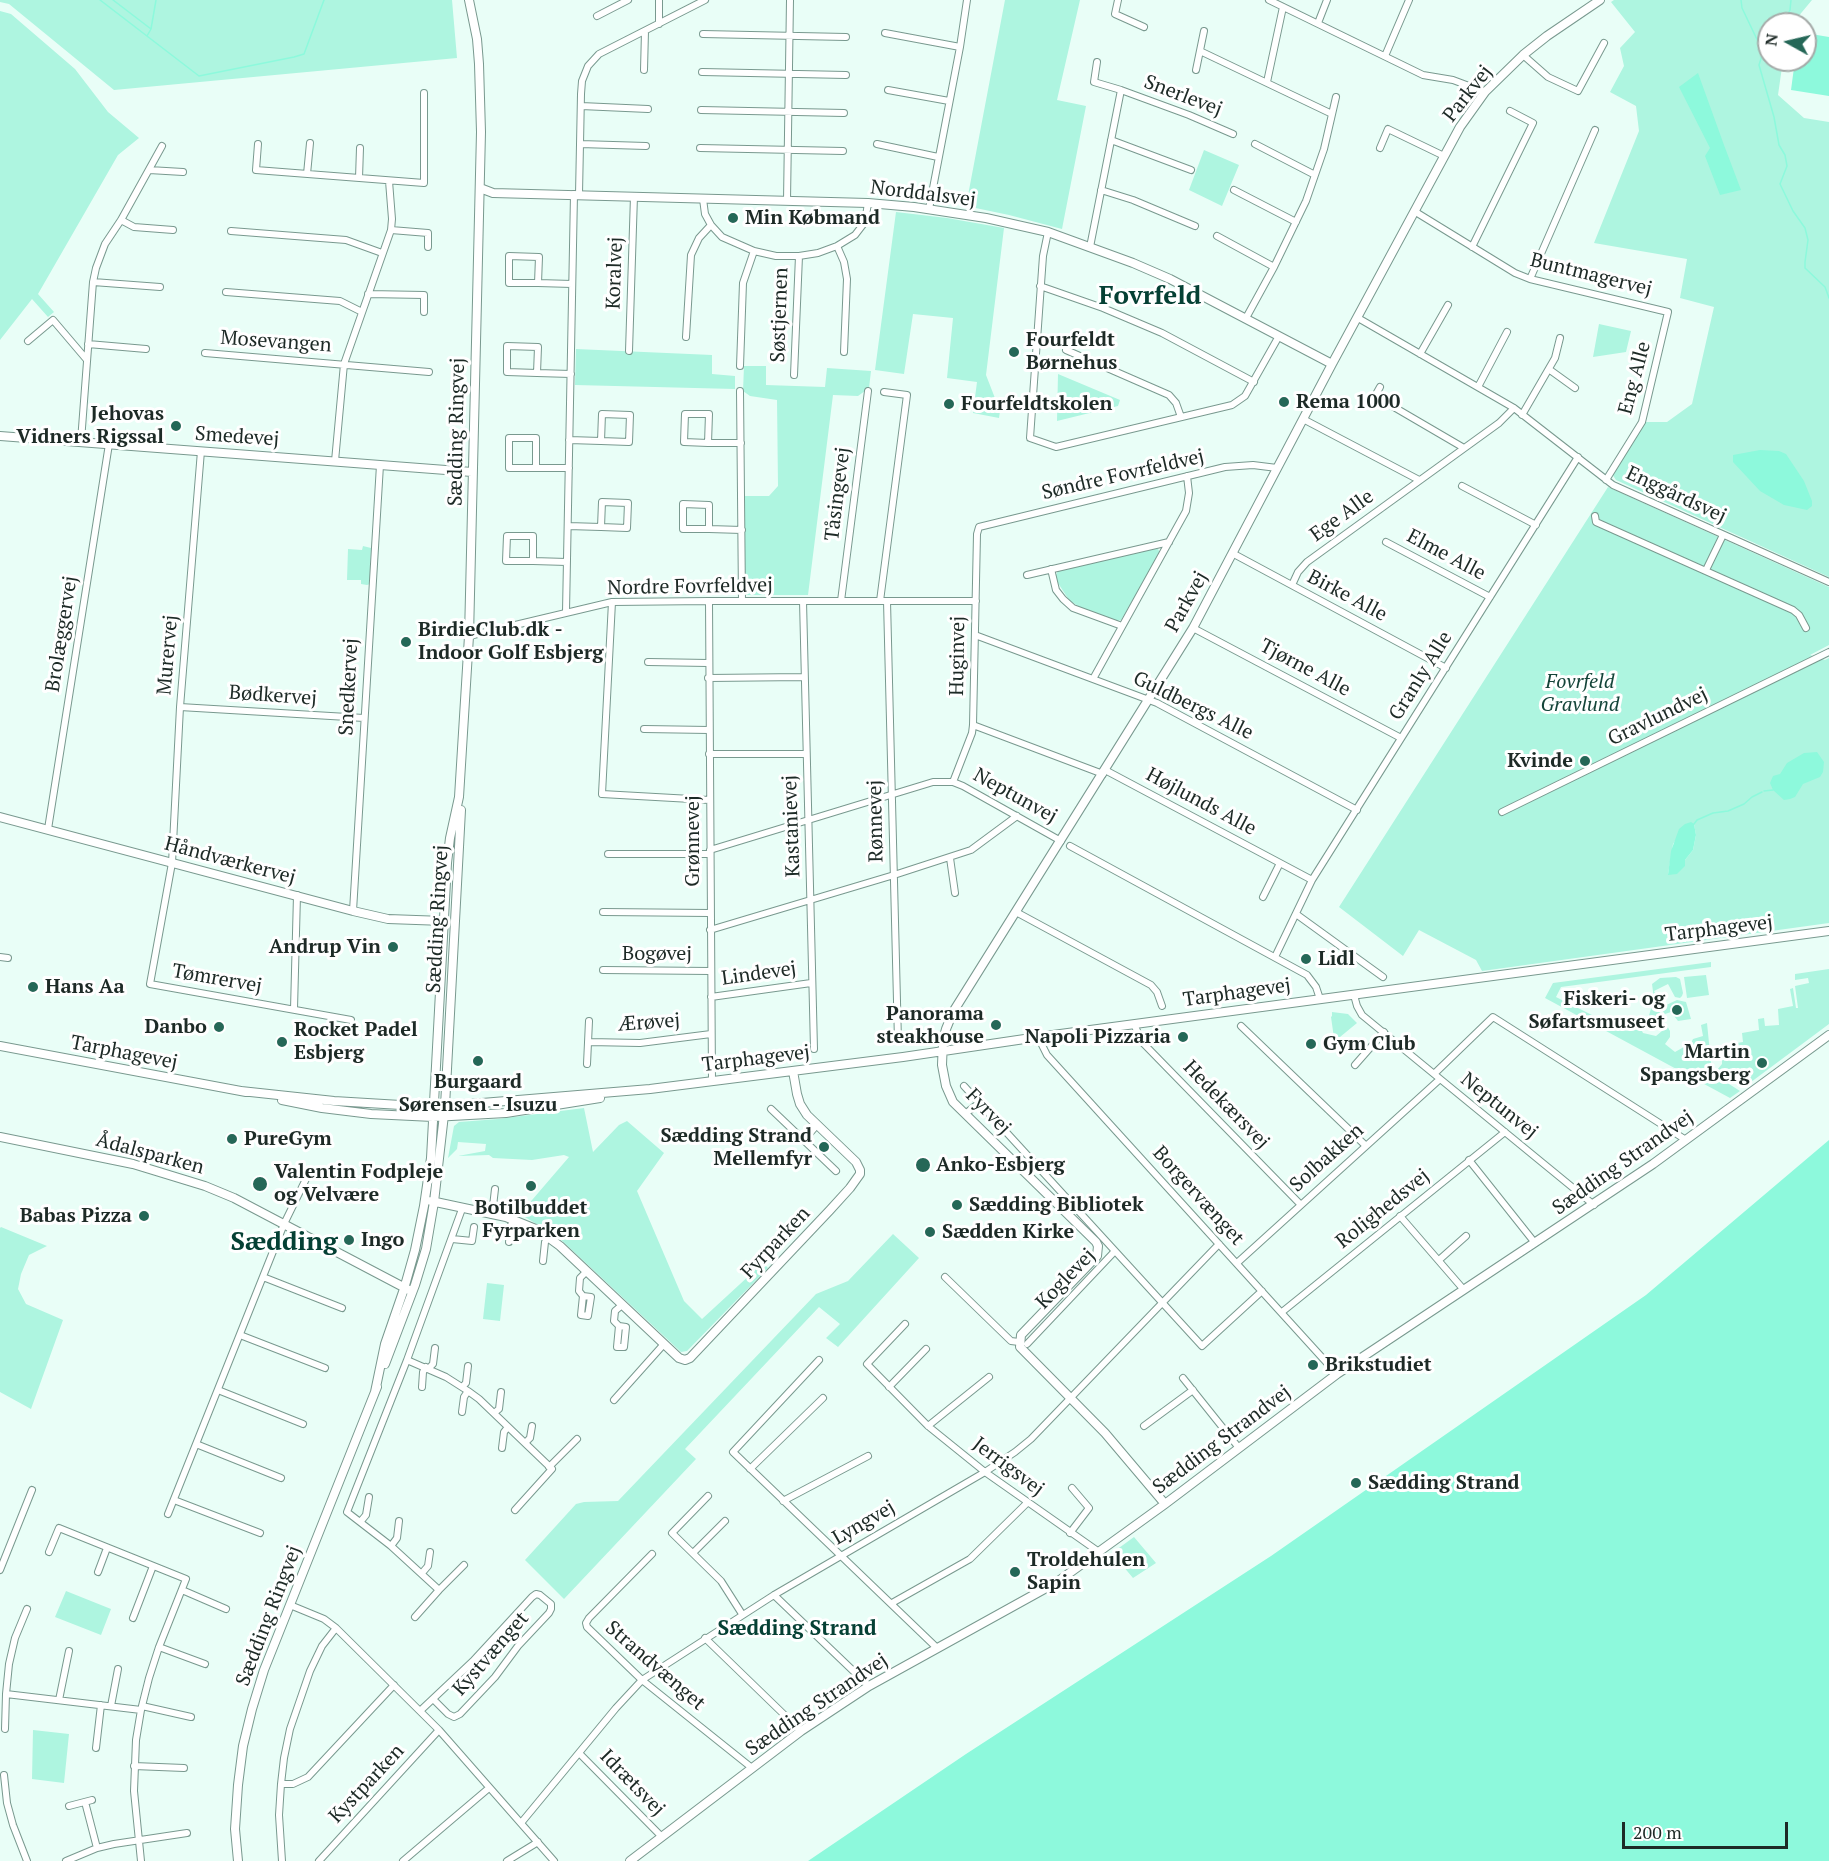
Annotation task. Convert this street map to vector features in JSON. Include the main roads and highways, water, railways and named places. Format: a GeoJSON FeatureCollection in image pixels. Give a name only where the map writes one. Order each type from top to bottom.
{"type":"FeatureCollection","features":[{"type":"Feature","properties":{"kind":"waterway"},"geometry":{"type":"LineString","coordinates":[[100,0],[199,76],[304,54],[324,0]]}},
{"type":"Feature","properties":{"kind":"waterway"},"geometry":{"type":"LineString","coordinates":[[113,0],[151,29],[147,36]]}},
{"type":"Feature","properties":{"kind":"waterway"},"geometry":{"type":"LineString","coordinates":[[151,29],[156,0]]}},
{"type":"Feature","properties":{"kind":"waterway"},"geometry":{"type":"LineString","coordinates":[[1741,0],[1742,8],[1763,52],[1759,65],[1774,117],[1779,145],[1785,155],[1787,166],[1780,184],[1793,211],[1805,228],[1808,240],[1805,268],[1825,287],[1829,298]]}},
{"type":"Feature","properties":{"kind":"waterway"},"geometry":{"type":"LineString","coordinates":[[1789,12],[1791,0]]}},
{"type":"Feature","properties":{"kind":"waterway"},"geometry":{"type":"LineString","coordinates":[[1764,791],[1773,790]]}},
{"type":"Feature","properties":{"kind":"waterway"},"geometry":{"type":"LineString","coordinates":[[1694,824],[1697,820],[1713,813],[1728,811],[1744,804],[1762,792]]}},
{"type":"Feature","properties":{"kind":"place","name":"Min Købmand"},"geometry":{"type":"Point","coordinates":[733,218]}},
{"type":"Feature","properties":{"kind":"place","name":"Fourfeldt Børnehus"},"geometry":{"type":"Point","coordinates":[1014,352]}},
{"type":"Feature","properties":{"kind":"place","name":"Rema 1000"},"geometry":{"type":"Point","coordinates":[1284,402]}},
{"type":"Feature","properties":{"kind":"place","name":"Fourfeldtskolen"},"geometry":{"type":"Point","coordinates":[949,404]}},
{"type":"Feature","properties":{"kind":"place","name":"Jehovas Vidners Rigssal"},"geometry":{"type":"Point","coordinates":[176,426]}},
{"type":"Feature","properties":{"kind":"place","name":"BirdieClub.dk - Indoor Golf Esbjerg"},"geometry":{"type":"Point","coordinates":[406,642]}},
{"type":"Feature","properties":{"kind":"place","name":"Kvinde"},"geometry":{"type":"Point","coordinates":[1585,761]}},
{"type":"Feature","properties":{"kind":"place","name":"Andrup Vin"},"geometry":{"type":"Point","coordinates":[393,947]}},
{"type":"Feature","properties":{"kind":"place","name":"Lidl"},"geometry":{"type":"Point","coordinates":[1306,959]}},
{"type":"Feature","properties":{"kind":"place","name":"Hans Aa"},"geometry":{"type":"Point","coordinates":[33,987]}},
{"type":"Feature","properties":{"kind":"place","name":"Fiskeri- og Søfartsmuseet"},"geometry":{"type":"Point","coordinates":[1677,1010]}},
{"type":"Feature","properties":{"kind":"place","name":"Panorama steakhouse"},"geometry":{"type":"Point","coordinates":[996,1025]}},
{"type":"Feature","properties":{"kind":"place","name":"Danbo"},"geometry":{"type":"Point","coordinates":[219,1027]}},
{"type":"Feature","properties":{"kind":"place","name":"Napoli Pizzaria"},"geometry":{"type":"Point","coordinates":[1183,1037]}},
{"type":"Feature","properties":{"kind":"place","name":"Rocket Padel Esbjerg"},"geometry":{"type":"Point","coordinates":[282,1042]}},
{"type":"Feature","properties":{"kind":"place","name":"Gym Club"},"geometry":{"type":"Point","coordinates":[1311,1044]}},
{"type":"Feature","properties":{"kind":"place","name":"Burgaard Sørensen - Isuzu"},"geometry":{"type":"Point","coordinates":[478,1061]}},
{"type":"Feature","properties":{"kind":"place","name":"Martin Spangsberg"},"geometry":{"type":"Point","coordinates":[1762,1063]}},
{"type":"Feature","properties":{"kind":"place","name":"PureGym"},"geometry":{"type":"Point","coordinates":[232,1139]}},
{"type":"Feature","properties":{"kind":"place","name":"Sædding Strand Mellemfyr"},"geometry":{"type":"Point","coordinates":[824,1147]}},
{"type":"Feature","properties":{"kind":"place","name":"Anko-Esbjerg"},"geometry":{"type":"Point","coordinates":[923,1165]}},
{"type":"Feature","properties":{"kind":"place","name":"Valentin Fodpleje og Velvære"},"geometry":{"type":"Point","coordinates":[260,1184]}},
{"type":"Feature","properties":{"kind":"place","name":"Botilbuddet Fyrparken"},"geometry":{"type":"Point","coordinates":[531,1186]}},
{"type":"Feature","properties":{"kind":"place","name":"Sædding Bibliotek"},"geometry":{"type":"Point","coordinates":[957,1205]}},
{"type":"Feature","properties":{"kind":"place","name":"Babas Pizza"},"geometry":{"type":"Point","coordinates":[144,1216]}},
{"type":"Feature","properties":{"kind":"place","name":"Sædden Kirke"},"geometry":{"type":"Point","coordinates":[930,1232]}},
{"type":"Feature","properties":{"kind":"place","name":"Ingo"},"geometry":{"type":"Point","coordinates":[349,1240]}},
{"type":"Feature","properties":{"kind":"place","name":"Brikstudiet"},"geometry":{"type":"Point","coordinates":[1313,1365]}},
{"type":"Feature","properties":{"kind":"place","name":"Sædding Strand"},"geometry":{"type":"Point","coordinates":[1356,1483]}},
{"type":"Feature","properties":{"kind":"place","name":"Troldehulen Sapin"},"geometry":{"type":"Point","coordinates":[1015,1572]}},
{"type":"Feature","properties":{"kind":"district","name":"Fovrfeld"},"geometry":{"type":"Point","coordinates":[1150,297]}},
{"type":"Feature","properties":{"kind":"district","name":"Sædding"},"geometry":{"type":"Point","coordinates":[284,1243]}},
{"type":"Feature","properties":{"kind":"district","name":"Sædding Strand"},"geometry":{"type":"Point","coordinates":[797,1629]}},
{"type":"Feature","properties":{"kind":"park label","name":"Fovrfeld Gravlund"},"geometry":{"type":"Point","coordinates":[1580,694]}}]}
